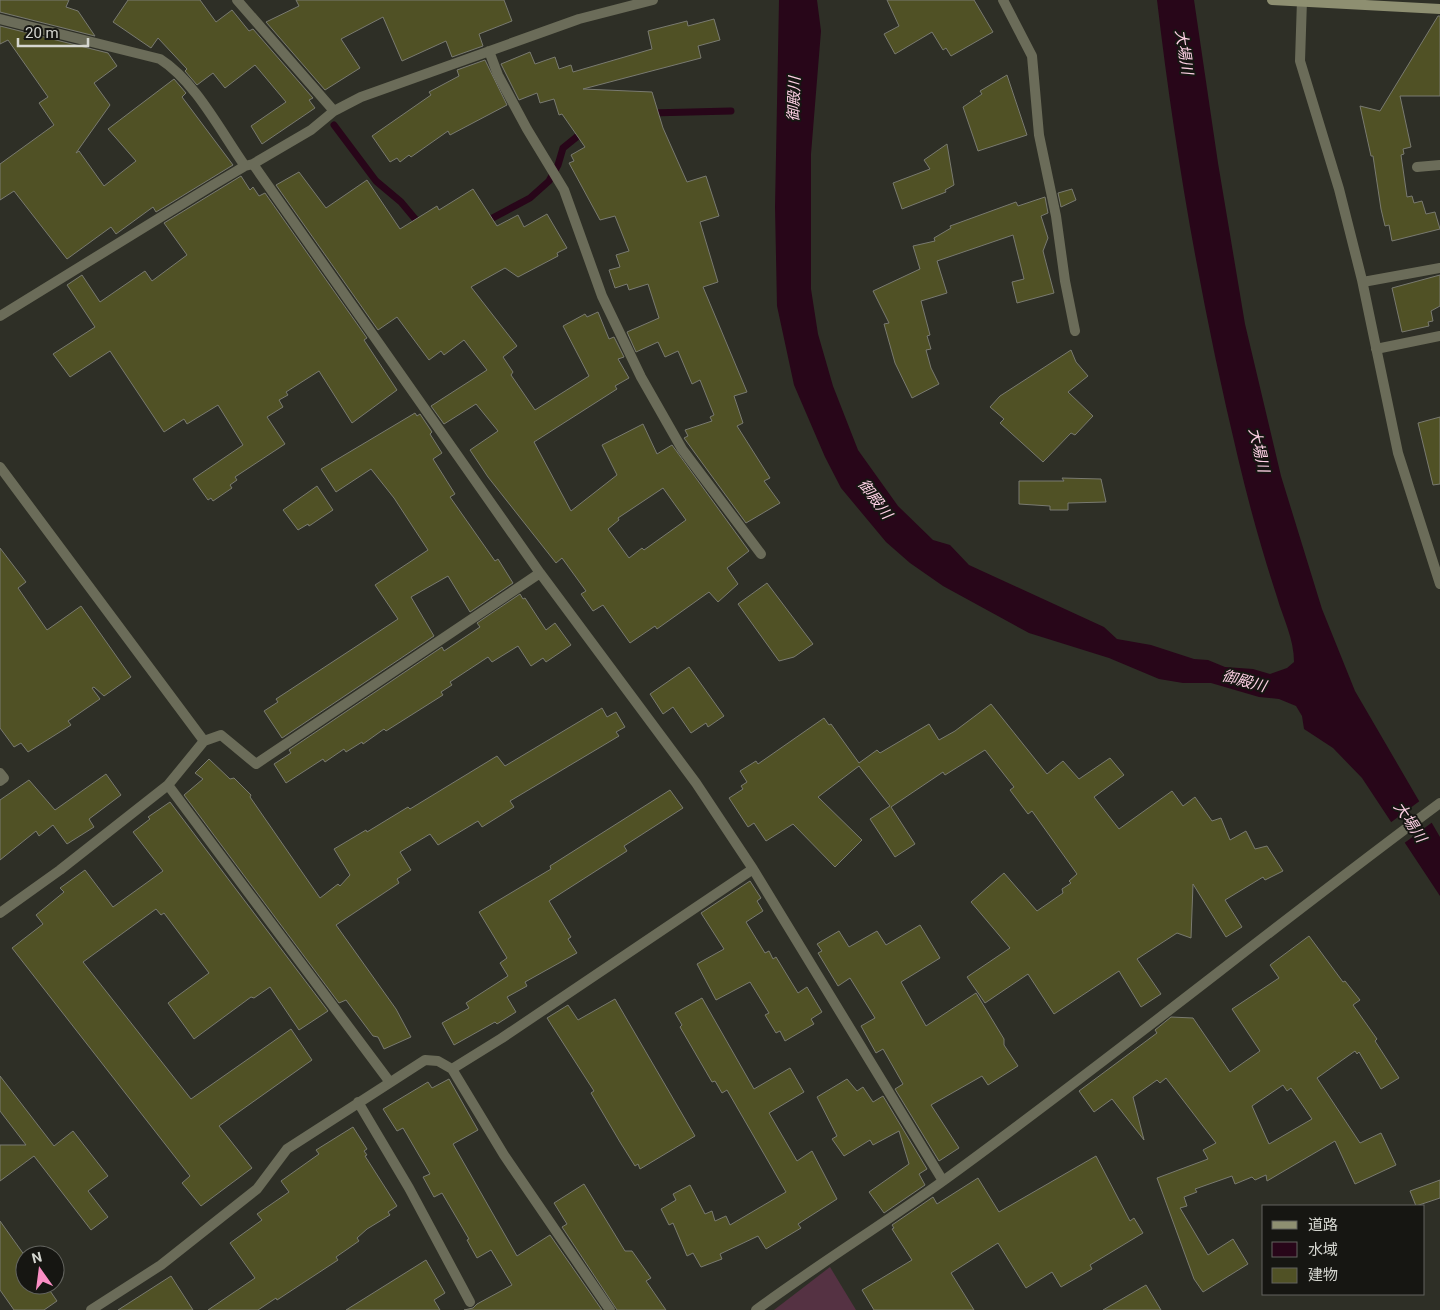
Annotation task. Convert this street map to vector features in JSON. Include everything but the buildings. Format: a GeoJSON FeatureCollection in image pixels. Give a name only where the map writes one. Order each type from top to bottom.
{"type":"FeatureCollection","features":[{"type":"Feature","properties":{"kind":"main road"},"geometry":{"type":"LineString","coordinates":[[1272,0],[1440,9]]}},
{"type":"Feature","properties":{"kind":"street"},"geometry":{"type":"LineString","coordinates":[[237,0],[334,111]]}},
{"type":"Feature","properties":{"kind":"street"},"geometry":{"type":"LineString","coordinates":[[0,316],[249,165],[311,130],[334,111],[361,97],[579,19],[653,0]]}},
{"type":"Feature","properties":{"kind":"street"},"geometry":{"type":"LineString","coordinates":[[1003,0],[1032,56],[1039,135],[1056,216],[1065,281],[1075,331]]}},
{"type":"Feature","properties":{"kind":"street"},"geometry":{"type":"LineString","coordinates":[[1302,1],[1300,61],[1339,189],[1363,282],[1398,453],[1440,584]]}},
{"type":"Feature","properties":{"kind":"street"},"geometry":{"type":"LineString","coordinates":[[0,20],[160,59],[174,68],[195,93],[249,165],[540,574],[696,782],[754,869],[943,1181]]}},
{"type":"Feature","properties":{"kind":"street"},"geometry":{"type":"LineString","coordinates":[[489,51],[502,83],[558,179],[573,210],[602,296],[641,377],[682,449],[761,554]]}},
{"type":"Feature","properties":{"kind":"street"},"geometry":{"type":"LineString","coordinates":[[1417,167],[1440,165]]}},
{"type":"Feature","properties":{"kind":"street"},"geometry":{"type":"LineString","coordinates":[[1363,282],[1440,268]]}},
{"type":"Feature","properties":{"kind":"street"},"geometry":{"type":"LineString","coordinates":[[1376,349],[1440,336]]}},
{"type":"Feature","properties":{"kind":"street"},"geometry":{"type":"LineString","coordinates":[[0,467],[204,741]]}},
{"type":"Feature","properties":{"kind":"street"},"geometry":{"type":"LineString","coordinates":[[0,913],[60,870],[168,785],[204,741],[221,736],[256,764],[540,574]]}},
{"type":"Feature","properties":{"kind":"street"},"geometry":{"type":"LineString","coordinates":[[0,773],[4,778],[0,781]]}},
{"type":"Feature","properties":{"kind":"street"},"geometry":{"type":"LineString","coordinates":[[168,785],[389,1081]]}},
{"type":"Feature","properties":{"kind":"street"},"geometry":{"type":"LineString","coordinates":[[756,1310],[943,1181],[1082,1078],[1440,803]]}},
{"type":"Feature","properties":{"kind":"street"},"geometry":{"type":"LineString","coordinates":[[452,1069],[502,1038],[754,869]]}},
{"type":"Feature","properties":{"kind":"street"},"geometry":{"type":"LineString","coordinates":[[98,1308],[179,1252],[257,1189],[287,1149],[389,1081],[425,1060],[438,1061],[452,1069],[504,1156],[610,1310]]}},
{"type":"Feature","properties":{"kind":"street"},"geometry":{"type":"LineString","coordinates":[[358,1102],[409,1188],[470,1302]]}},
{"type":"Feature","properties":{"kind":"shaded area"},"geometry":{"type":"Polygon","coordinates":[[[830,1267],[856,1310],[774,1310],[830,1267]]]}},
{"type":"Feature","properties":{"kind":"water"},"geometry":{"type":"Polygon","coordinates":[[[779,0],[817,0],[821,31],[811,154],[811,289],[818,334],[833,386],[858,450],[898,506],[933,540],[950,545],[969,565],[1104,627],[1117,639],[1151,645],[1194,659],[1208,660],[1225,667],[1253,669],[1270,674],[1287,668],[1294,662],[1294,653],[1251,511],[1225,402],[1201,288],[1172,115],[1157,0],[1194,0],[1218,163],[1245,324],[1281,476],[1322,609],[1355,691],[1440,837],[1440,896],[1362,778],[1333,748],[1304,729],[1302,716],[1296,706],[1279,699],[1259,697],[1211,683],[1183,683],[1159,679],[1109,658],[1029,633],[943,586],[910,563],[886,542],[841,488],[825,457],[794,385],[777,306],[775,207],[779,0]]]}},
{"type":"Feature","properties":{"kind":"pier"},"geometry":{"type":"Polygon","coordinates":[[[1421,800],[1434,821],[1403,844],[1390,823],[1421,800]]]}},
{"type":"Feature","properties":{"kind":"waterway"},"geometry":{"type":"LineString","coordinates":[[650,113],[731,111]]}},
{"type":"Feature","properties":{"kind":"waterway"},"geometry":{"type":"LineString","coordinates":[[334,125],[376,181],[401,202],[421,226]]}},
{"type":"Feature","properties":{"kind":"waterway"},"geometry":{"type":"LineString","coordinates":[[485,222],[530,198],[549,181],[558,165],[563,148],[584,131]]}},
{"type":"Feature","properties":{"kind":"water label","name":"大場川"},"geometry":{"type":"Point","coordinates":[1184,52]}},
{"type":"Feature","properties":{"kind":"water label","name":"御殿川"},"geometry":{"type":"Point","coordinates":[794,99]}},
{"type":"Feature","properties":{"kind":"water label","name":"大場川"},"geometry":{"type":"Point","coordinates":[1259,450]}},
{"type":"Feature","properties":{"kind":"water label","name":"御殿川"},"geometry":{"type":"Point","coordinates":[875,499]}},
{"type":"Feature","properties":{"kind":"water label","name":"御殿川"},"geometry":{"type":"Point","coordinates":[1244,681]}},
{"type":"Feature","properties":{"kind":"water label","name":"大場川"},"geometry":{"type":"Point","coordinates":[1410,822]}}]}
